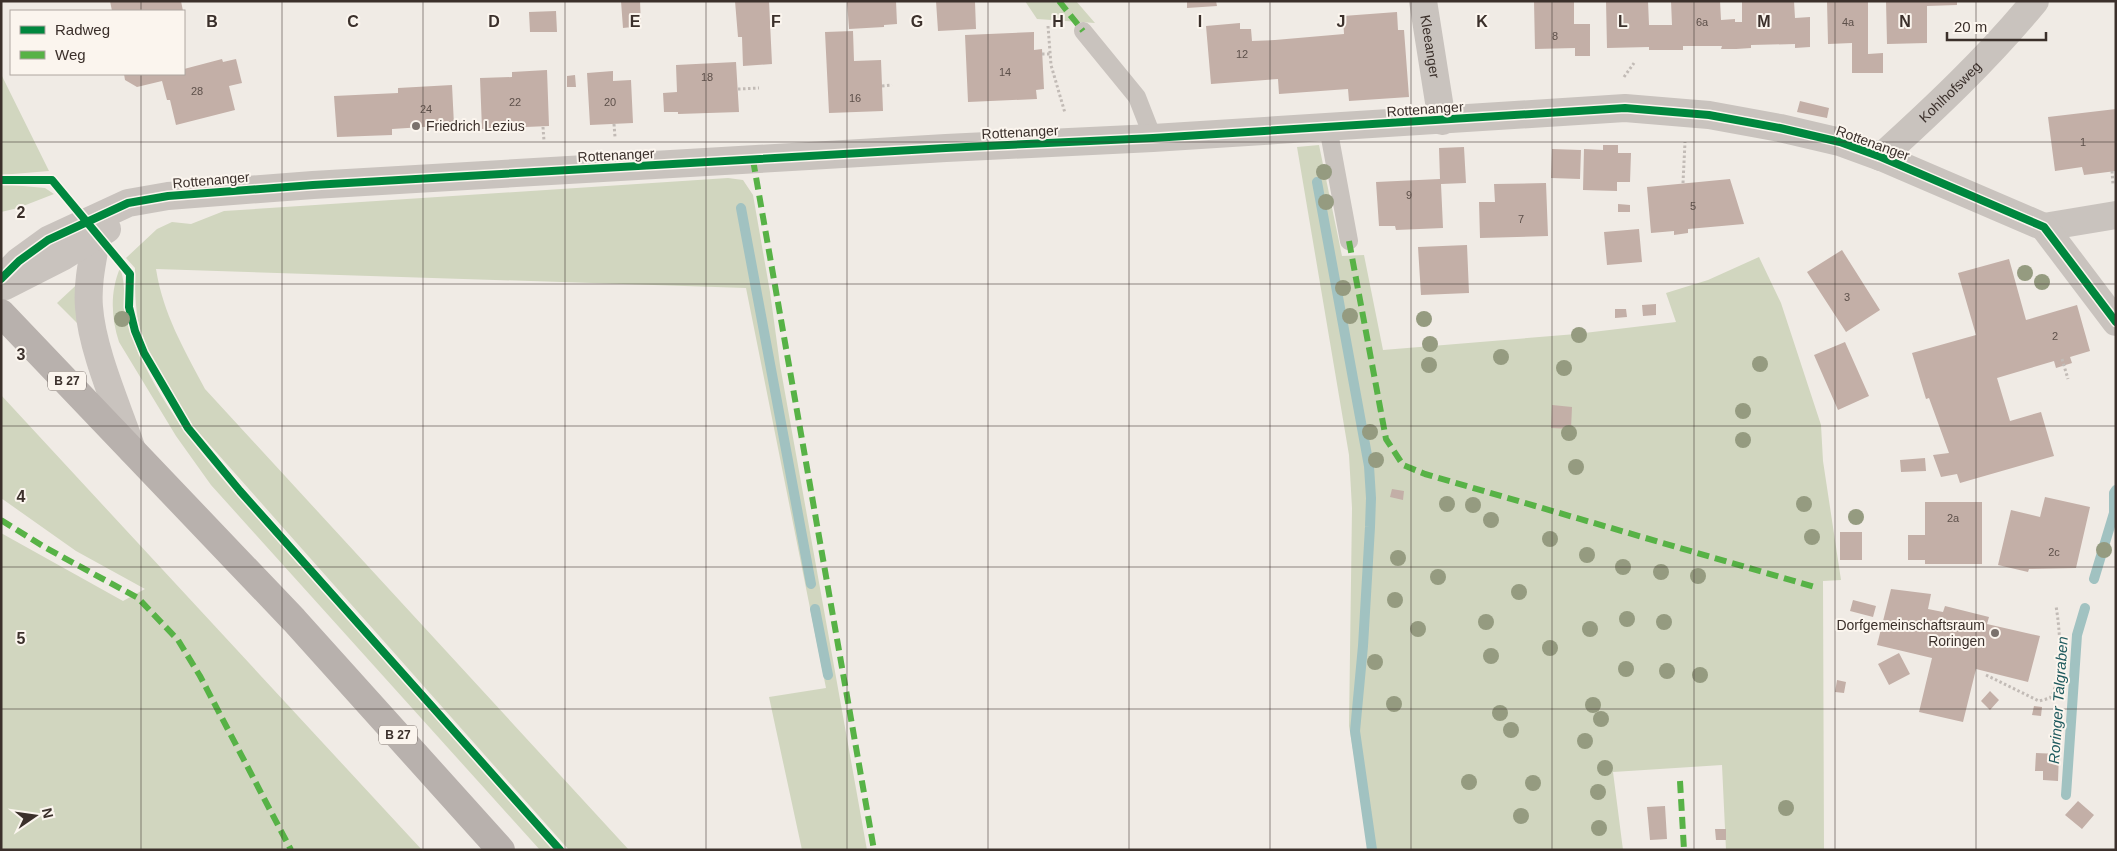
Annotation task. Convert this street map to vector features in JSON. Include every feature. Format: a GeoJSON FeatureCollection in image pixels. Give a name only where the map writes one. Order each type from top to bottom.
{"type":"FeatureCollection","features":[{"type":"Feature","properties":{"kind":"main road","name":"B 27"},"geometry":{"type":"LineString","coordinates":[[1,313],[294,620],[501,850]]}},
{"type":"Feature","properties":{"kind":"street","name":"Kleeanger"},"geometry":{"type":"LineString","coordinates":[[1423,1],[1442,121]]}},
{"type":"Feature","properties":{"kind":"street","name":"Kohlhofsweg"},"geometry":{"type":"LineString","coordinates":[[1881,157],[1947,97],[2011,31],[2035,1]]}},
{"type":"Feature","properties":{"kind":"street","name":"Rottenanger"},"geometry":{"type":"LineString","coordinates":[[1,279],[31,251],[48,240],[128,203],[168,196],[322,184],[1153,138],[1625,108],[1709,115],[1780,128],[1840,142],[1881,157],[2044,227]]}},
{"type":"Feature","properties":{"kind":"street","name":"Rottenanger"},"geometry":{"type":"LineString","coordinates":[[1,288],[62,257],[97,234],[168,196]]}},
{"type":"Feature","properties":{"kind":"street"},"geometry":{"type":"LineString","coordinates":[[2116,214],[2044,227],[2116,322]]}},
{"type":"Feature","properties":{"kind":"street"},"geometry":{"type":"LineString","coordinates":[[97,234],[89,292],[90,320],[99,353],[132,450]]}},
{"type":"Feature","properties":{"kind":"lane"},"geometry":{"type":"LineString","coordinates":[[1083,30],[1137,97],[1153,138]]}},
{"type":"Feature","properties":{"kind":"lane"},"geometry":{"type":"LineString","coordinates":[[1328,127],[1349,241]]}},
{"type":"Feature","properties":{"kind":"path"},"geometry":{"type":"LineString","coordinates":[[1048,26],[1050,54],[1057,87],[1074,142]]}},
{"type":"Feature","properties":{"kind":"path"},"geometry":{"type":"LineString","coordinates":[[1042,54],[1050,54]]}},
{"type":"Feature","properties":{"kind":"path"},"geometry":{"type":"LineString","coordinates":[[882,86],[892,85]]}},
{"type":"Feature","properties":{"kind":"path"},"geometry":{"type":"LineString","coordinates":[[738,89],[759,88]]}},
{"type":"Feature","properties":{"kind":"path"},"geometry":{"type":"LineString","coordinates":[[2062,359],[2068,379]]}},
{"type":"Feature","properties":{"kind":"path"},"geometry":{"type":"LineString","coordinates":[[1986,675],[2039,701],[2050,698],[2057,684],[2061,632],[2056,606]]}},
{"type":"Feature","properties":{"kind":"green space"},"geometry":{"type":"Polygon","coordinates":[[[1025,1],[1076,1],[1095,23],[1037,19],[1025,1]]]}},
{"type":"Feature","properties":{"kind":"green space"},"geometry":{"type":"Polygon","coordinates":[[[1,74],[49,171],[1,175],[1,74]]]}},
{"type":"Feature","properties":{"kind":"green space"},"geometry":{"type":"Polygon","coordinates":[[[1319,145],[1342,256],[1364,255],[1383,350],[1576,334],[1676,322],[1666,293],[1708,280],[1759,257],[1781,303],[1821,425],[1823,461],[1841,580],[1823,581],[1824,850],[1726,850],[1722,765],[1613,772],[1623,850],[1370,850],[1349,726],[1352,508],[1349,455],[1297,147],[1319,145]]]}},
{"type":"Feature","properties":{"kind":"green space"},"geometry":{"type":"Polygon","coordinates":[[[728,178],[743,180],[753,195],[770,292],[780,365],[867,850],[802,850],[769,697],[826,688],[746,288],[156,269],[169,316],[205,389],[629,850],[569,850],[193,426],[155,363],[143,338],[137,311],[135,268],[126,258],[157,229],[172,222],[191,224],[224,211],[728,178]]]}},
{"type":"Feature","properties":{"kind":"green space"},"geometry":{"type":"Polygon","coordinates":[[[1,184],[45,188],[54,194],[18,208],[1,212],[1,184]]]}},
{"type":"Feature","properties":{"kind":"green space"},"geometry":{"type":"Polygon","coordinates":[[[120,268],[128,324],[155,385],[179,423],[220,476],[553,850],[540,850],[211,485],[176,436],[119,342],[114,323],[113,295],[120,268]]]}},
{"type":"Feature","properties":{"kind":"green space"},"geometry":{"type":"Polygon","coordinates":[[[86,276],[88,334],[57,303],[86,276]]]}},
{"type":"Feature","properties":{"kind":"green space"},"geometry":{"type":"Polygon","coordinates":[[[1,395],[422,850],[1,850],[1,533],[123,601],[145,589],[76,551],[1,498],[1,395]]]}},
{"type":"Feature","properties":{"kind":"building"},"geometry":{"type":"Polygon","coordinates":[[[110,1],[181,1],[183,10],[112,10],[110,1]]]}},
{"type":"Feature","properties":{"kind":"building"},"geometry":{"type":"Polygon","coordinates":[[[621,1],[640,1],[641,26],[623,28],[621,1]]]}},
{"type":"Feature","properties":{"kind":"building"},"geometry":{"type":"Polygon","coordinates":[[[735,1],[769,1],[772,64],[743,66],[742,37],[738,37],[735,1]]]}},
{"type":"Feature","properties":{"kind":"building"},"geometry":{"type":"Polygon","coordinates":[[[847,1],[896,1],[897,24],[884,25],[884,27],[849,29],[847,1]]]}},
{"type":"Feature","properties":{"kind":"building"},"geometry":{"type":"Polygon","coordinates":[[[936,1],[975,2],[976,29],[938,31],[936,1]]]}},
{"type":"Feature","properties":{"kind":"building"},"geometry":{"type":"Polygon","coordinates":[[[1187,1],[1216,1],[1217,6],[1187,8],[1187,1]]]}},
{"type":"Feature","properties":{"kind":"building"},"geometry":{"type":"Polygon","coordinates":[[[1534,1],[1574,1],[1574,24],[1590,24],[1590,56],[1575,56],[1575,48],[1535,49],[1534,1]]]}},
{"type":"Feature","properties":{"kind":"building"},"geometry":{"type":"Polygon","coordinates":[[[1606,1],[1648,1],[1649,25],[1672,25],[1671,1],[1720,1],[1721,20],[1735,19],[1735,22],[1742,22],[1742,1],[1794,1],[1795,18],[1810,17],[1810,47],[1795,48],[1795,44],[1751,45],[1751,48],[1736,49],[1721,49],[1722,46],[1683,46],[1683,50],[1649,50],[1649,47],[1607,48],[1606,1]]]}},
{"type":"Feature","properties":{"kind":"building"},"geometry":{"type":"Polygon","coordinates":[[[1827,1],[1868,1],[1868,54],[1883,53],[1883,73],[1852,73],[1852,43],[1828,44],[1827,1]]]}},
{"type":"Feature","properties":{"kind":"building"},"geometry":{"type":"Polygon","coordinates":[[[1886,1],[1957,1],[1957,5],[1927,6],[1927,43],[1887,44],[1886,1]]]}},
{"type":"Feature","properties":{"kind":"building"},"geometry":{"type":"Polygon","coordinates":[[[556,11],[557,32],[530,32],[529,12],[556,11]]]}},
{"type":"Feature","properties":{"kind":"building"},"geometry":{"type":"Polygon","coordinates":[[[1397,12],[1398,30],[1404,30],[1409,97],[1349,101],[1348,89],[1279,94],[1278,79],[1211,84],[1206,26],[1240,23],[1240,29],[1251,29],[1252,41],[1275,40],[1344,34],[1343,16],[1397,12]]]}},
{"type":"Feature","properties":{"kind":"building"},"geometry":{"type":"Polygon","coordinates":[[[853,31],[854,61],[881,60],[883,111],[829,113],[825,32],[853,31]]]}},
{"type":"Feature","properties":{"kind":"building"},"geometry":{"type":"Polygon","coordinates":[[[1034,32],[1034,50],[1042,49],[1044,89],[1036,90],[1037,99],[968,102],[965,35],[1034,32]]]}},
{"type":"Feature","properties":{"kind":"building"},"geometry":{"type":"Polygon","coordinates":[[[222,59],[223,62],[236,59],[242,83],[229,86],[235,110],[176,125],[170,100],[167,100],[162,81],[137,87],[125,80],[124,75],[185,75],[185,69],[222,59]]]}},
{"type":"Feature","properties":{"kind":"building"},"geometry":{"type":"Polygon","coordinates":[[[736,62],[739,112],[678,114],[678,112],[664,112],[663,93],[677,92],[676,65],[736,62]]]}},
{"type":"Feature","properties":{"kind":"building"},"geometry":{"type":"Polygon","coordinates":[[[547,70],[549,126],[482,129],[480,78],[512,77],[512,72],[547,70]]]}},
{"type":"Feature","properties":{"kind":"building"},"geometry":{"type":"Polygon","coordinates":[[[613,71],[613,81],[631,80],[633,123],[590,125],[587,73],[613,71]]]}},
{"type":"Feature","properties":{"kind":"building"},"geometry":{"type":"Polygon","coordinates":[[[575,75],[576,87],[567,87],[567,76],[575,75]]]}},
{"type":"Feature","properties":{"kind":"building"},"geometry":{"type":"Polygon","coordinates":[[[452,85],[454,125],[392,129],[392,135],[337,137],[334,96],[398,93],[398,88],[452,85]]]}},
{"type":"Feature","properties":{"kind":"building"},"geometry":{"type":"Polygon","coordinates":[[[1800,101],[1829,108],[1827,118],[1797,112],[1800,101]]]}},
{"type":"Feature","properties":{"kind":"building"},"geometry":{"type":"Polygon","coordinates":[[[2116,109],[2116,171],[2084,175],[2082,167],[2055,171],[2048,117],[2116,109]]]}},
{"type":"Feature","properties":{"kind":"building"},"geometry":{"type":"Polygon","coordinates":[[[1603,145],[1618,145],[1618,153],[1631,153],[1630,182],[1617,182],[1617,191],[1583,190],[1584,149],[1603,150],[1603,145]]]}},
{"type":"Feature","properties":{"kind":"building"},"geometry":{"type":"Polygon","coordinates":[[[1464,147],[1466,183],[1441,184],[1443,228],[1396,230],[1395,226],[1379,226],[1376,182],[1440,179],[1439,148],[1464,147]]]}},
{"type":"Feature","properties":{"kind":"building"},"geometry":{"type":"Polygon","coordinates":[[[1552,149],[1581,150],[1580,179],[1551,178],[1552,149]]]}},
{"type":"Feature","properties":{"kind":"building"},"geometry":{"type":"Polygon","coordinates":[[[1730,179],[1744,224],[1688,229],[1688,233],[1674,235],[1674,231],[1651,233],[1647,187],[1730,179]]]}},
{"type":"Feature","properties":{"kind":"building"},"geometry":{"type":"Polygon","coordinates":[[[1546,183],[1548,236],[1480,238],[1479,202],[1495,202],[1494,184],[1546,183]]]}},
{"type":"Feature","properties":{"kind":"building"},"geometry":{"type":"Polygon","coordinates":[[[1618,204],[1630,205],[1630,212],[1618,212],[1618,204]]]}},
{"type":"Feature","properties":{"kind":"building"},"geometry":{"type":"Polygon","coordinates":[[[1639,229],[1642,262],[1607,265],[1604,232],[1639,229]]]}},
{"type":"Feature","properties":{"kind":"building"},"geometry":{"type":"Polygon","coordinates":[[[1467,245],[1469,293],[1421,295],[1418,247],[1467,245]]]}},
{"type":"Feature","properties":{"kind":"building"},"geometry":{"type":"Polygon","coordinates":[[[1842,250],[1880,310],[1846,332],[1807,272],[1842,250]]]}},
{"type":"Feature","properties":{"kind":"building"},"geometry":{"type":"Polygon","coordinates":[[[2009,259],[2026,320],[2077,305],[2090,351],[2070,357],[2072,363],[2056,368],[2054,361],[1997,378],[2010,421],[2041,412],[2054,456],[1960,483],[1957,474],[1941,477],[1933,455],[1949,453],[1929,398],[1926,399],[1912,353],[1976,335],[1958,273],[2009,259]]]}},
{"type":"Feature","properties":{"kind":"building"},"geometry":{"type":"Polygon","coordinates":[[[1656,304],[1656,315],[1643,316],[1642,305],[1656,304]]]}},
{"type":"Feature","properties":{"kind":"building"},"geometry":{"type":"Polygon","coordinates":[[[1615,309],[1626,309],[1627,317],[1615,318],[1615,309]]]}},
{"type":"Feature","properties":{"kind":"building"},"geometry":{"type":"Polygon","coordinates":[[[1845,342],[1869,396],[1838,410],[1814,355],[1845,342]]]}},
{"type":"Feature","properties":{"kind":"building"},"geometry":{"type":"Polygon","coordinates":[[[1552,405],[1572,407],[1571,429],[1551,428],[1552,405]]]}},
{"type":"Feature","properties":{"kind":"building"},"geometry":{"type":"Polygon","coordinates":[[[1925,458],[1926,471],[1901,472],[1900,460],[1925,458]]]}},
{"type":"Feature","properties":{"kind":"building"},"geometry":{"type":"Polygon","coordinates":[[[1392,489],[1404,491],[1403,500],[1390,497],[1392,489]]]}},
{"type":"Feature","properties":{"kind":"building"},"geometry":{"type":"Polygon","coordinates":[[[2045,497],[2090,507],[2076,568],[2029,569],[2028,572],[1998,565],[2011,510],[2040,517],[2045,497]]]}},
{"type":"Feature","properties":{"kind":"building"},"geometry":{"type":"Polygon","coordinates":[[[1925,502],[1982,502],[1982,564],[1925,564],[1925,560],[1908,560],[1908,535],[1925,535],[1925,502]]]}},
{"type":"Feature","properties":{"kind":"building"},"geometry":{"type":"Polygon","coordinates":[[[1840,532],[1862,532],[1862,560],[1840,560],[1840,532]]]}},
{"type":"Feature","properties":{"kind":"building"},"geometry":{"type":"Polygon","coordinates":[[[1891,589],[1931,594],[1928,609],[1943,612],[1945,606],[1989,617],[1987,624],[2040,636],[2028,682],[1976,669],[1963,722],[1919,712],[1932,658],[1877,645],[1891,589]]]}},
{"type":"Feature","properties":{"kind":"building"},"geometry":{"type":"Polygon","coordinates":[[[1853,600],[1876,606],[1873,617],[1850,611],[1853,600]]]}},
{"type":"Feature","properties":{"kind":"building"},"geometry":{"type":"Polygon","coordinates":[[[1899,653],[1910,674],[1889,685],[1878,664],[1899,653]]]}},
{"type":"Feature","properties":{"kind":"building"},"geometry":{"type":"Polygon","coordinates":[[[1837,680],[1846,682],[1844,693],[1835,692],[1837,680]]]}},
{"type":"Feature","properties":{"kind":"building"},"geometry":{"type":"Polygon","coordinates":[[[1990,691],[1999,700],[1990,710],[1981,701],[1990,691]]]}},
{"type":"Feature","properties":{"kind":"building"},"geometry":{"type":"Polygon","coordinates":[[[2034,706],[2042,707],[2041,716],[2032,715],[2034,706]]]}},
{"type":"Feature","properties":{"kind":"building"},"geometry":{"type":"Polygon","coordinates":[[[2036,753],[2059,754],[2058,781],[2043,780],[2043,771],[2035,771],[2036,753]]]}},
{"type":"Feature","properties":{"kind":"building"},"geometry":{"type":"Polygon","coordinates":[[[2078,801],[2094,815],[2082,829],[2065,815],[2078,801]]]}},
{"type":"Feature","properties":{"kind":"building"},"geometry":{"type":"Polygon","coordinates":[[[1665,806],[1667,839],[1650,840],[1647,807],[1665,806]]]}},
{"type":"Feature","properties":{"kind":"building"},"geometry":{"type":"Polygon","coordinates":[[[1715,829],[1726,829],[1726,840],[1716,840],[1715,829]]]}},
{"type":"Feature","properties":{"kind":"waterway"},"geometry":{"type":"LineString","coordinates":[[1317,182],[1369,466],[1370,527],[1363,646],[1355,731],[1372,850]]}},
{"type":"Feature","properties":{"kind":"waterway"},"geometry":{"type":"LineString","coordinates":[[741,208],[811,584]]}},
{"type":"Feature","properties":{"kind":"waterway","name":"Roringer Talgraben"},"geometry":{"type":"LineString","coordinates":[[2094,579],[2114,513],[2114,493],[2116,490]]}},
{"type":"Feature","properties":{"kind":"waterway","name":"Roringer Talgraben"},"geometry":{"type":"LineString","coordinates":[[2066,795],[2077,635],[2085,608]]}},
{"type":"Feature","properties":{"kind":"waterway"},"geometry":{"type":"LineString","coordinates":[[815,609],[828,675]]}},
{"type":"Feature","properties":{"kind":"marked path"},"geometry":{"type":"LineString","coordinates":[[1059,1],[1083,31]]}},
{"type":"Feature","properties":{"kind":"marked path"},"geometry":{"type":"LineString","coordinates":[[753,160],[874,850]]}},
{"type":"Feature","properties":{"kind":"marked path"},"geometry":{"type":"LineString","coordinates":[[1349,241],[1386,439],[1403,465],[1425,474],[1818,588]]}},
{"type":"Feature","properties":{"kind":"marked path"},"geometry":{"type":"LineString","coordinates":[[1,520],[46,548],[138,598],[178,640],[200,676],[291,850]]}},
{"type":"Feature","properties":{"kind":"marked path"},"geometry":{"type":"LineString","coordinates":[[1680,781],[1684,850]]}},
{"type":"Feature","properties":{"kind":"cycle path"},"geometry":{"type":"LineString","coordinates":[[1,279],[19,261],[48,240],[128,203],[168,196],[313,185],[946,148],[1153,138],[1625,108],[1709,115],[1780,128],[1840,142],[1881,157],[2044,227],[2116,322]]}},
{"type":"Feature","properties":{"kind":"cycle path"},"geometry":{"type":"LineString","coordinates":[[1,180],[52,180],[130,274],[129,307],[135,331],[144,353],[188,428],[240,491],[560,850]]}},
{"type":"Feature","properties":{"kind":"place","name":"Friedrich Lezius"},"geometry":{"type":"Point","coordinates":[416,126]}},
{"type":"Feature","properties":{"kind":"place","name":"Dorfgemeinschaftsraum Roringen"},"geometry":{"type":"Point","coordinates":[1995,633]}}]}
